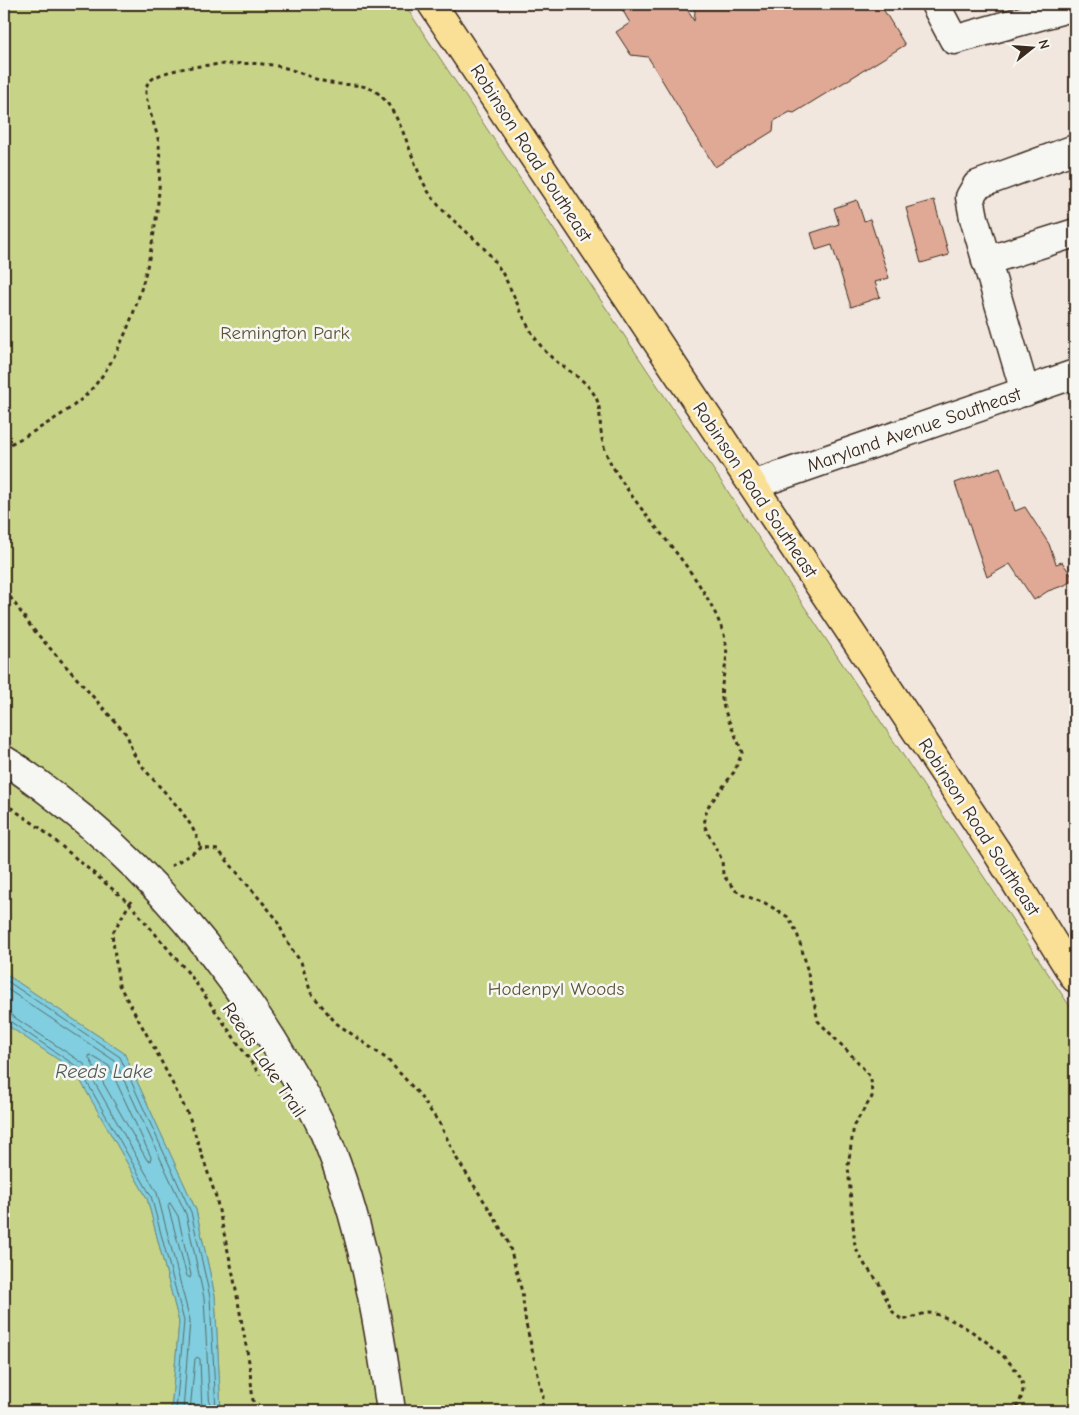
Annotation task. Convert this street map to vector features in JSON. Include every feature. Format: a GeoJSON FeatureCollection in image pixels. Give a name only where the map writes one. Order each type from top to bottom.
{"type":"FeatureCollection","features":[{"type":"Feature","properties":{"kind":"main road","name":"Robinson Road Southeast"},"geometry":{"type":"LineString","coordinates":[[432,4],[995,849],[1075,978]]}},
{"type":"Feature","properties":{"kind":"street"},"geometry":{"type":"LineString","coordinates":[[935,4],[954,40],[1075,6]]}},
{"type":"Feature","properties":{"kind":"street"},"geometry":{"type":"LineString","coordinates":[[1025,392],[986,261],[970,197],[977,185],[1075,149]]}},
{"type":"Feature","properties":{"kind":"street"},"geometry":{"type":"LineString","coordinates":[[986,261],[1075,233]]}},
{"type":"Feature","properties":{"kind":"street","name":"Maryland Avenue Southeast"},"geometry":{"type":"LineString","coordinates":[[753,485],[1075,374]]}},
{"type":"Feature","properties":{"kind":"street"},"geometry":{"type":"LineString","coordinates":[[4,760],[19,769],[90,823],[150,879],[201,939],[249,1004],[291,1070],[324,1132],[349,1202],[380,1325],[391,1411]]}},
{"type":"Feature","properties":{"kind":"path"},"geometry":{"type":"LineString","coordinates":[[4,447],[83,397],[110,366],[126,331],[141,285],[159,206],[159,142],[155,122],[145,94],[147,84],[155,78],[184,68],[216,64],[256,63],[285,67],[330,83],[371,88],[381,95],[404,133],[430,195],[451,220],[483,246],[493,259],[504,275],[535,337],[545,351],[560,366],[580,379],[598,400],[601,416],[600,430],[614,470],[662,533],[670,547],[693,575],[714,609],[725,638],[728,661],[722,698],[742,754],[734,772],[707,808],[704,825],[722,860],[722,875],[735,890],[742,895],[766,903],[788,916],[797,933],[805,960],[818,1021],[871,1078],[872,1097],[854,1125],[848,1166],[855,1247],[865,1265],[879,1283],[892,1311],[902,1320],[913,1319],[927,1312],[953,1318],[986,1342],[1012,1366],[1020,1378],[1023,1389],[1015,1411]]}},
{"type":"Feature","properties":{"kind":"path"},"geometry":{"type":"LineString","coordinates":[[4,592],[8,594],[32,628],[127,735],[135,756],[183,811],[196,833],[201,848]]}},
{"type":"Feature","properties":{"kind":"path","name":"Reeds Lake Trail"},"geometry":{"type":"LineString","coordinates":[[4,803],[40,828],[129,903],[191,976],[264,1081]]}},
{"type":"Feature","properties":{"kind":"path"},"geometry":{"type":"LineString","coordinates":[[254,1411],[235,1284],[216,1197],[189,1116],[118,985],[112,934],[129,903],[150,879],[201,848],[218,850],[275,917],[289,945],[301,962],[311,993],[336,1023],[387,1059],[417,1092],[440,1124],[457,1159],[509,1244],[522,1292],[526,1324],[543,1396],[542,1411]]}},
{"type":"Feature","properties":{"kind":"green space","name":"Hodenpyl Woods"},"geometry":{"type":"Polygon","coordinates":[[[4,4],[404,4],[1075,1014],[1075,1411],[221,1411],[215,1296],[196,1210],[124,1053],[4,973],[4,4]]]}},
{"type":"Feature","properties":{"kind":"green space"},"geometry":{"type":"Polygon","coordinates":[[[4,1023],[75,1071],[147,1198],[179,1322],[171,1411],[4,1411],[4,1023]]]}},
{"type":"Feature","properties":{"kind":"water","name":"Reeds Lake"},"geometry":{"type":"Polygon","coordinates":[[[4,973],[124,1053],[196,1210],[215,1296],[221,1411],[171,1411],[179,1322],[147,1198],[75,1071],[4,1023],[4,973]]]}},
{"type":"Feature","properties":{"kind":"building"},"geometry":{"type":"Polygon","coordinates":[[[619,4],[684,4],[694,21],[695,11],[691,4],[880,4],[905,45],[794,113],[790,112],[774,121],[773,131],[715,167],[648,57],[631,55],[616,32],[630,23],[619,4]]]}},
{"type":"Feature","properties":{"kind":"building"},"geometry":{"type":"Polygon","coordinates":[[[857,200],[864,221],[870,219],[889,278],[875,282],[880,297],[851,307],[832,245],[816,250],[811,233],[839,224],[834,208],[857,200]]]}},
{"type":"Feature","properties":{"kind":"building"},"geometry":{"type":"Polygon","coordinates":[[[934,200],[949,255],[921,263],[906,208],[934,200]]]}},
{"type":"Feature","properties":{"kind":"building"},"geometry":{"type":"Polygon","coordinates":[[[1000,467],[1015,511],[1025,507],[1049,544],[1056,564],[1062,562],[1074,579],[1034,600],[1010,564],[987,577],[955,483],[1000,467]]]}},
{"type":"Feature","properties":{"kind":"park label","name":"Remington Park"},"geometry":{"type":"Point","coordinates":[285,333]}}]}
